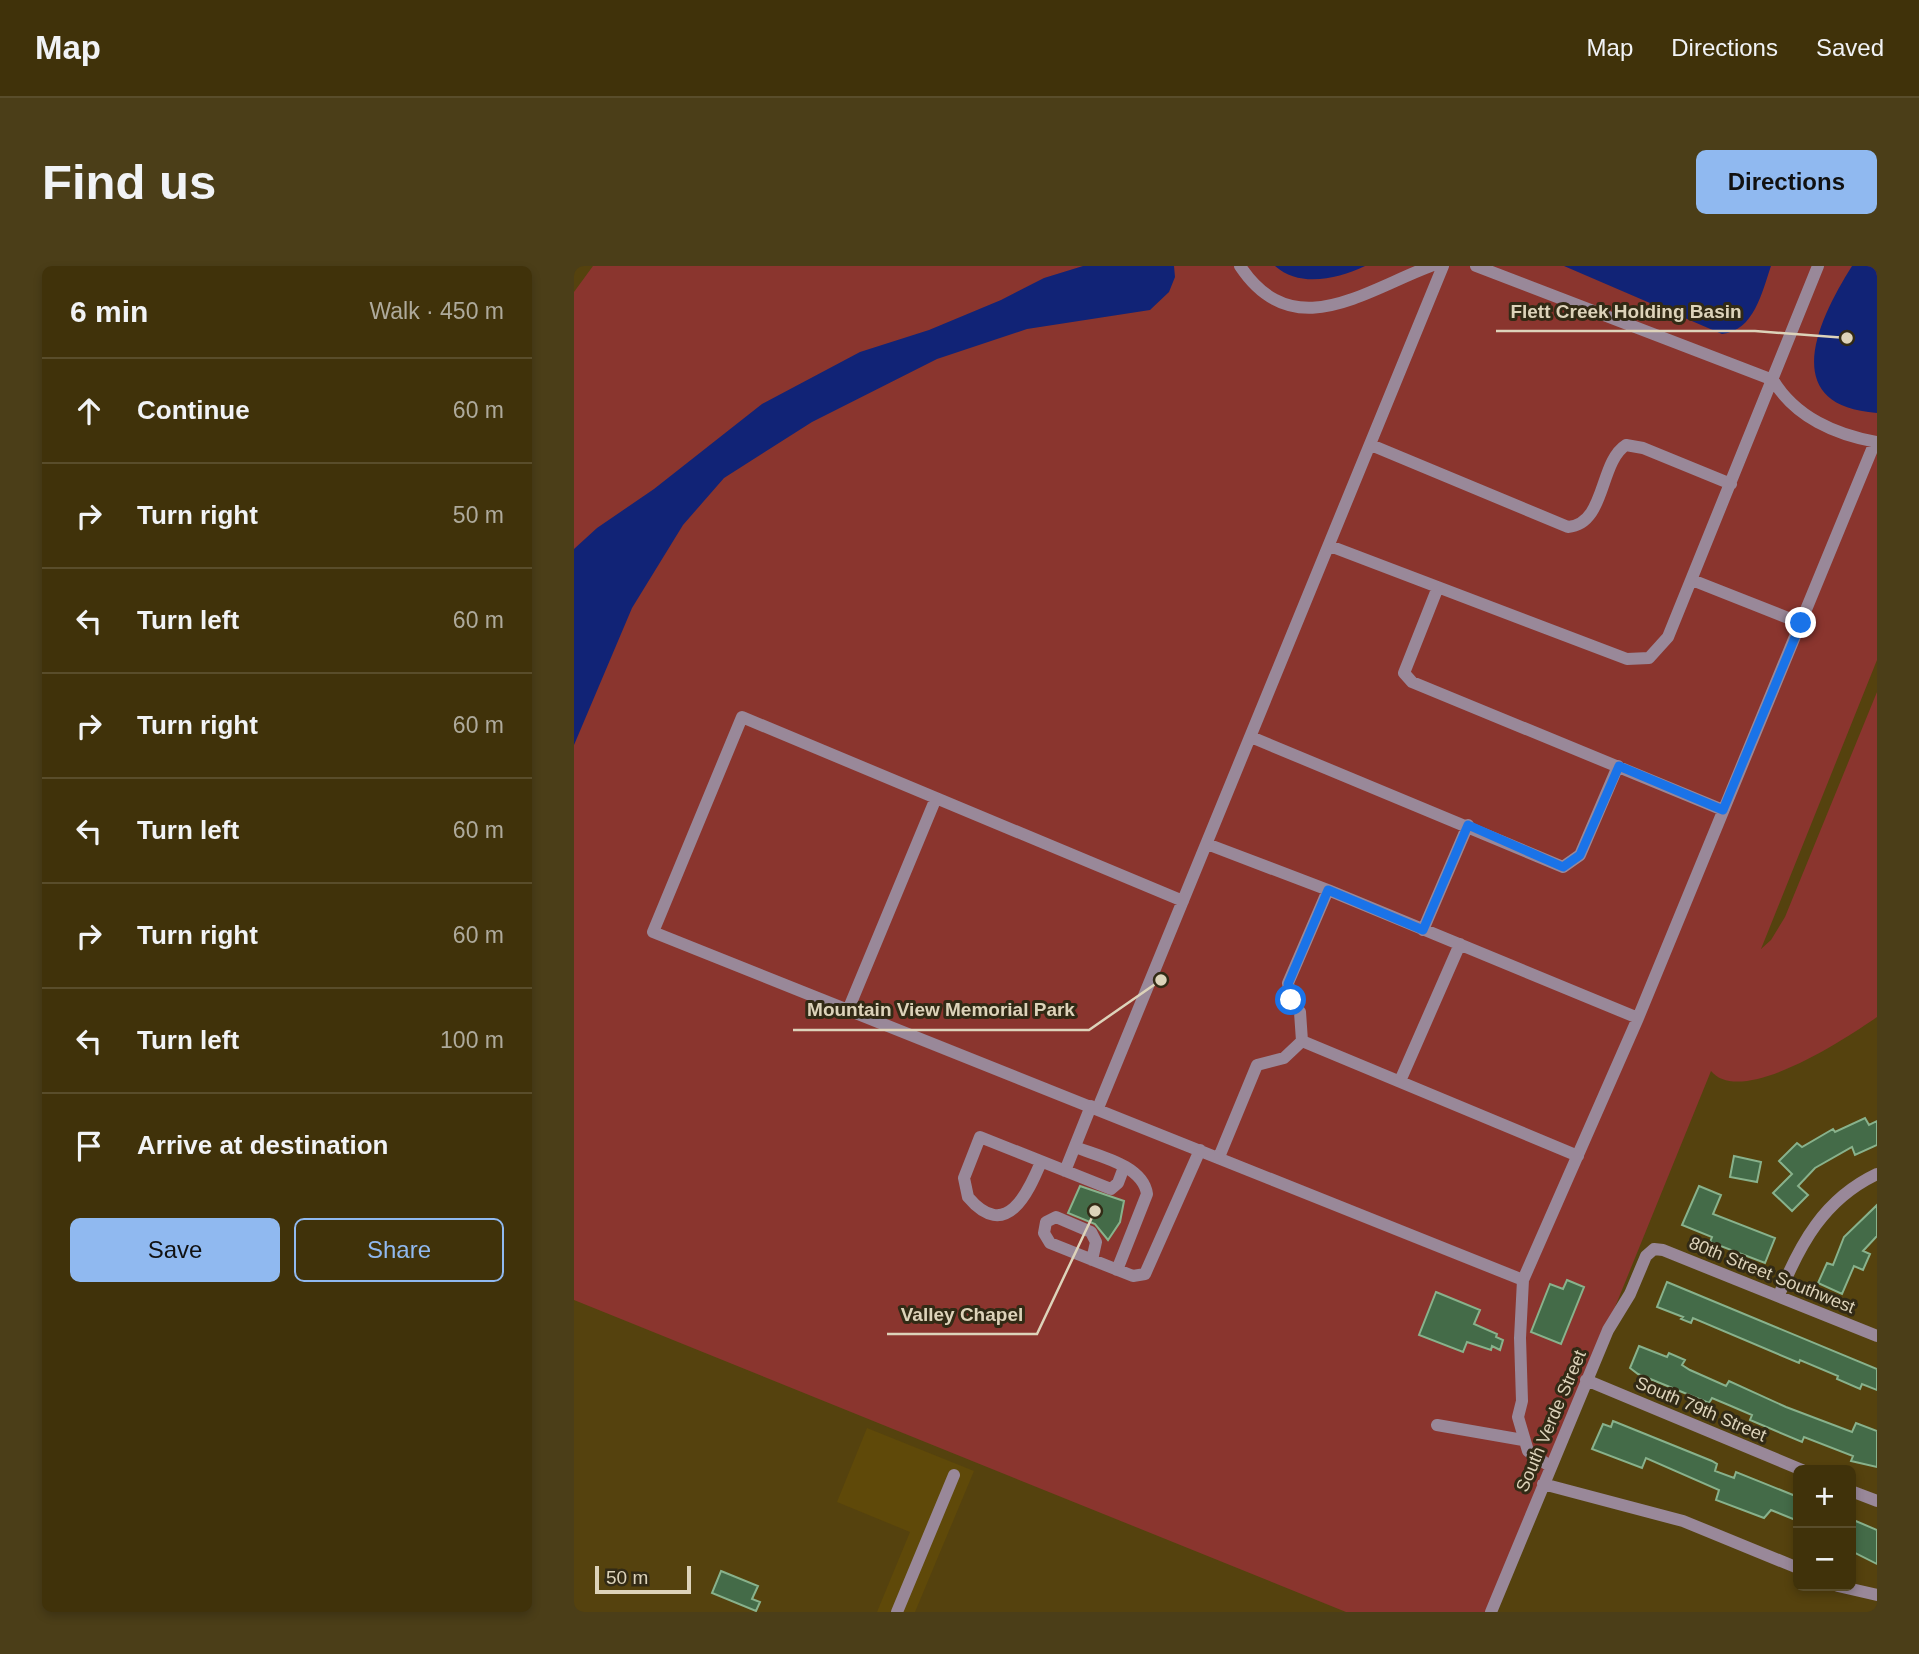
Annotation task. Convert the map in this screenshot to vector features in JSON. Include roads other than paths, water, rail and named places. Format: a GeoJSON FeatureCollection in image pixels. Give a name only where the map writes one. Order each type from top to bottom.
{"type":"FeatureCollection","features":[{"type":"Feature","properties":{"kind":"street"},"geometry":{"type":"LineString","coordinates":[[1240,266],[1257,288],[1270,298],[1308,310],[1328,308],[1432,266]]}},
{"type":"Feature","properties":{"kind":"street"},"geometry":{"type":"LineString","coordinates":[[1065,1171],[1184,901],[1443,266]]}},
{"type":"Feature","properties":{"kind":"street"},"geometry":{"type":"LineString","coordinates":[[1476,266],[1773,380],[1785,398],[1804,414],[1840,433],[1876,442],[1637,1018],[1523,1280],[1520,1338],[1522,1401],[1518,1417],[1523,1440],[1536,1460],[1551,1467]]}},
{"type":"Feature","properties":{"kind":"street"},"geometry":{"type":"LineString","coordinates":[[1330,546],[1634,661],[1649,658],[1662,646],[1692,580],[1818,266]]}},
{"type":"Feature","properties":{"kind":"street"},"geometry":{"type":"LineString","coordinates":[[1371,445],[1568,527],[1579,525],[1588,515],[1615,457],[1626,445],[1643,448],[1731,484]]}},
{"type":"Feature","properties":{"kind":"street"},"geometry":{"type":"LineString","coordinates":[[1692,580],[1801,623]]}},
{"type":"Feature","properties":{"kind":"street"},"geometry":{"type":"LineString","coordinates":[[1438,587],[1404,673],[1412,682],[1723,810]]}},
{"type":"Feature","properties":{"kind":"street"},"geometry":{"type":"LineString","coordinates":[[1184,901],[742,717],[653,932],[1523,1280]]}},
{"type":"Feature","properties":{"kind":"street"},"geometry":{"type":"LineString","coordinates":[[1251,737],[1468,825],[1563,867],[1572,864],[1580,855],[1619,766]]}},
{"type":"Feature","properties":{"kind":"street"},"geometry":{"type":"LineString","coordinates":[[848,1010],[936,798]]}},
{"type":"Feature","properties":{"kind":"street"},"geometry":{"type":"LineString","coordinates":[[1423,930],[1468,825]]}},
{"type":"Feature","properties":{"kind":"street"},"geometry":{"type":"LineString","coordinates":[[1207,844],[1328,890],[1637,1018]]}},
{"type":"Feature","properties":{"kind":"street"},"geometry":{"type":"LineString","coordinates":[[1302,1041],[1300,1012],[1291,1000],[1288,984],[1328,890]]}},
{"type":"Feature","properties":{"kind":"street"},"geometry":{"type":"LineString","coordinates":[[1400,1081],[1460,944]]}},
{"type":"Feature","properties":{"kind":"street"},"geometry":{"type":"LineString","coordinates":[[1302,1041],[1578,1156]]}},
{"type":"Feature","properties":{"kind":"street"},"geometry":{"type":"LineString","coordinates":[[1219,1157],[1257,1065],[1284,1058],[1302,1041]]}},
{"type":"Feature","properties":{"kind":"street"},"geometry":{"type":"LineString","coordinates":[[1041,1162],[1024,1200],[1011,1210],[986,1211],[968,1197],[964,1178],[980,1137],[1111,1189],[1118,1183],[1124,1167]]}},
{"type":"Feature","properties":{"kind":"street"},"geometry":{"type":"LineString","coordinates":[[1075,1147],[1124,1167],[1142,1179],[1147,1194],[1117,1270]]}},
{"type":"Feature","properties":{"kind":"street"},"geometry":{"type":"LineString","coordinates":[[1093,1260],[1140,1277],[1149,1270],[1200,1150]]}},
{"type":"Feature","properties":{"kind":"street"},"geometry":{"type":"LineString","coordinates":[[1779,1295],[1796,1254],[1821,1216],[1854,1187],[1877,1174]]}},
{"type":"Feature","properties":{"kind":"street","name":"80th Street Southwest"},"geometry":{"type":"LineString","coordinates":[[1654,1249],[1779,1295],[1877,1336]]}},
{"type":"Feature","properties":{"kind":"street","name":"South Verde Street"},"geometry":{"type":"LineString","coordinates":[[1491,1612],[1586,1380],[1646,1256],[1654,1249]]}},
{"type":"Feature","properties":{"kind":"street","name":"South 79th Street"},"geometry":{"type":"LineString","coordinates":[[1586,1380],[1793,1466]]}},
{"type":"Feature","properties":{"kind":"street"},"geometry":{"type":"LineString","coordinates":[[1437,1425],[1523,1440]]}},
{"type":"Feature","properties":{"kind":"street"},"geometry":{"type":"LineString","coordinates":[[897,1612],[954,1475]]}},
{"type":"Feature","properties":{"kind":"street"},"geometry":{"type":"LineString","coordinates":[[1544,1484],[1683,1521],[1793,1567]]}},
{"type":"Feature","properties":{"kind":"street"},"geometry":{"type":"LineString","coordinates":[[1856,1492],[1877,1502]]}},
{"type":"Feature","properties":{"kind":"street"},"geometry":{"type":"LineString","coordinates":[[1856,1590],[1877,1595]]}},
{"type":"Feature","properties":{"kind":"place","name":"Flett Creek Holding Basin"},"geometry":{"type":"Point","coordinates":[1847,338]}},
{"type":"Feature","properties":{"kind":"place","name":"Mountain View Memorial Park"},"geometry":{"type":"Point","coordinates":[1161,980]}},
{"type":"Feature","properties":{"kind":"place","name":"Valley Chapel"},"geometry":{"type":"Point","coordinates":[1095,1211]}}]}
